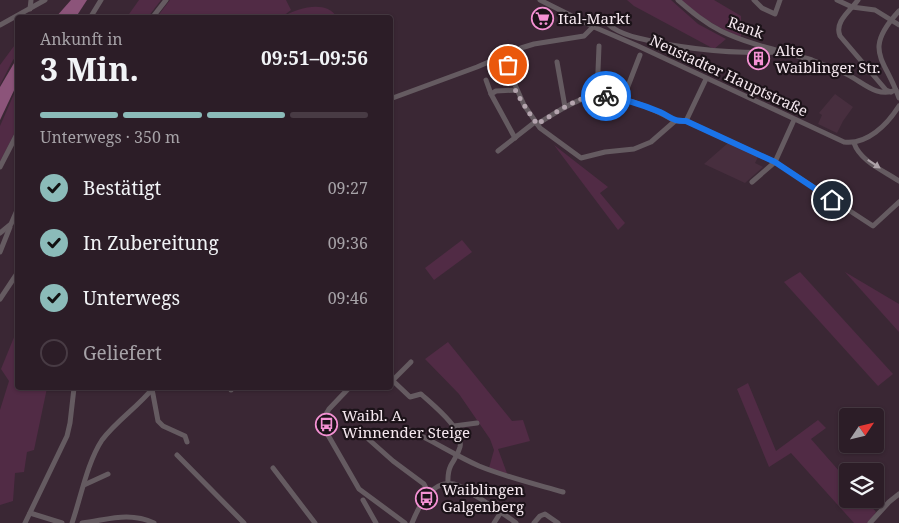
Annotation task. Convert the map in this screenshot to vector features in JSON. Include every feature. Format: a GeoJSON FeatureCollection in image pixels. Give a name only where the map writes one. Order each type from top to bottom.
{"type":"FeatureCollection","features":[{"type":"Feature","properties":{"kind":"street"},"geometry":{"type":"LineString","coordinates":[[30,9],[31,0]]}},
{"type":"Feature","properties":{"kind":"street"},"geometry":{"type":"LineString","coordinates":[[19,15],[45,0]]}},
{"type":"Feature","properties":{"kind":"street"},"geometry":{"type":"LineString","coordinates":[[92,15],[101,0]]}},
{"type":"Feature","properties":{"kind":"street"},"geometry":{"type":"LineString","coordinates":[[154,15],[166,0]]}},
{"type":"Feature","properties":{"kind":"street","name":"Neustadter Hauptstraße"},"geometry":{"type":"LineString","coordinates":[[540,0],[839,141],[854,143]]}},
{"type":"Feature","properties":{"kind":"street","name":"Rank"},"geometry":{"type":"LineString","coordinates":[[678,0],[702,21],[722,32],[744,41],[814,61],[844,73],[882,93],[893,91]]}},
{"type":"Feature","properties":{"kind":"street"},"geometry":{"type":"LineString","coordinates":[[754,0],[762,8],[775,14],[780,0]]}},
{"type":"Feature","properties":{"kind":"street"},"geometry":{"type":"LineString","coordinates":[[837,0],[852,7],[875,10],[899,25]]}},
{"type":"Feature","properties":{"kind":"street"},"geometry":{"type":"LineString","coordinates":[[858,0],[838,26],[838,31],[840,36],[886,90],[893,91]]}},
{"type":"Feature","properties":{"kind":"street"},"geometry":{"type":"LineString","coordinates":[[899,11],[882,35],[878,51],[879,58],[893,91],[899,98]]}},
{"type":"Feature","properties":{"kind":"street"},"geometry":{"type":"LineString","coordinates":[[0,25],[15,17]]}},
{"type":"Feature","properties":{"kind":"street"},"geometry":{"type":"LineString","coordinates":[[675,121],[651,142],[634,149],[605,152],[582,158],[544,132],[536,123],[516,90],[508,69],[512,55],[526,46],[584,36],[600,20],[604,20],[627,35],[692,48],[728,52],[784,52]]}},
{"type":"Feature","properties":{"kind":"street"},"geometry":{"type":"LineString","coordinates":[[597,96],[599,46]]}},
{"type":"Feature","properties":{"kind":"street"},"geometry":{"type":"LineString","coordinates":[[393,98],[505,55],[512,55]]}},
{"type":"Feature","properties":{"kind":"street"},"geometry":{"type":"LineString","coordinates":[[623,99],[640,55]]}},
{"type":"Feature","properties":{"kind":"street"},"geometry":{"type":"LineString","coordinates":[[557,62],[566,107]]}},
{"type":"Feature","properties":{"kind":"street"},"geometry":{"type":"LineString","coordinates":[[686,121],[706,79]]}},
{"type":"Feature","properties":{"kind":"street"},"geometry":{"type":"LineString","coordinates":[[486,80],[491,94],[515,138]]}},
{"type":"Feature","properties":{"kind":"street"},"geometry":{"type":"LineString","coordinates":[[491,94],[516,90]]}},
{"type":"Feature","properties":{"kind":"street"},"geometry":{"type":"LineString","coordinates":[[498,151],[536,123],[585,98],[597,96],[623,99],[662,113],[675,121],[686,121],[775,162],[873,226],[898,204]]}},
{"type":"Feature","properties":{"kind":"street"},"geometry":{"type":"LineString","coordinates":[[899,106],[874,133],[864,140],[854,143],[858,152],[864,158],[899,181]]}},
{"type":"Feature","properties":{"kind":"street"},"geometry":{"type":"LineString","coordinates":[[752,182],[775,162],[794,120]]}},
{"type":"Feature","properties":{"kind":"street"},"geometry":{"type":"LineString","coordinates":[[0,167],[15,138]]}},
{"type":"Feature","properties":{"kind":"street"},"geometry":{"type":"LineString","coordinates":[[0,252],[15,214]]}},
{"type":"Feature","properties":{"kind":"street"},"geometry":{"type":"LineString","coordinates":[[0,233],[10,224]]}},
{"type":"Feature","properties":{"kind":"street"},"geometry":{"type":"LineString","coordinates":[[0,299],[15,276]]}},
{"type":"Feature","properties":{"kind":"street"},"geometry":{"type":"LineString","coordinates":[[393,377],[411,362]]}},
{"type":"Feature","properties":{"kind":"street"},"geometry":{"type":"LineString","coordinates":[[393,381],[410,396],[421,394],[454,426],[460,447],[448,467],[448,484]]}},
{"type":"Feature","properties":{"kind":"street"},"geometry":{"type":"LineString","coordinates":[[25,523],[67,436],[74,390]]}},
{"type":"Feature","properties":{"kind":"street"},"geometry":{"type":"LineString","coordinates":[[72,523],[94,454],[103,439],[120,419],[150,390]]}},
{"type":"Feature","properties":{"kind":"street"},"geometry":{"type":"LineString","coordinates":[[152,390],[158,421],[163,426],[186,436],[187,442]]}},
{"type":"Feature","properties":{"kind":"street"},"geometry":{"type":"LineString","coordinates":[[347,390],[326,414],[328,435],[359,489],[405,523]]}},
{"type":"Feature","properties":{"kind":"street"},"geometry":{"type":"LineString","coordinates":[[454,426],[477,423]]}},
{"type":"Feature","properties":{"kind":"street"},"geometry":{"type":"LineString","coordinates":[[407,429],[456,455],[506,476],[563,492]]}},
{"type":"Feature","properties":{"kind":"street"},"geometry":{"type":"LineString","coordinates":[[366,437],[393,461],[424,484],[429,494]]}},
{"type":"Feature","properties":{"kind":"street"},"geometry":{"type":"LineString","coordinates":[[178,455],[244,523]]}},
{"type":"Feature","properties":{"kind":"street"},"geometry":{"type":"LineString","coordinates":[[273,468],[315,523]]}},
{"type":"Feature","properties":{"kind":"street"},"geometry":{"type":"LineString","coordinates":[[84,485],[108,474]]}},
{"type":"Feature","properties":{"kind":"street"},"geometry":{"type":"LineString","coordinates":[[412,523],[418,509],[429,494],[437,487],[448,484],[461,486],[516,523]]}},
{"type":"Feature","properties":{"kind":"street"},"geometry":{"type":"LineString","coordinates":[[870,523],[899,494]]}},
{"type":"Feature","properties":{"kind":"street"},"geometry":{"type":"LineString","coordinates":[[363,500],[376,523]]}},
{"type":"Feature","properties":{"kind":"street"},"geometry":{"type":"LineString","coordinates":[[369,509],[369,505],[374,500]]}},
{"type":"Feature","properties":{"kind":"street"},"geometry":{"type":"LineString","coordinates":[[494,523],[501,512]]}},
{"type":"Feature","properties":{"kind":"street"},"geometry":{"type":"LineString","coordinates":[[30,513],[62,523]]}},
{"type":"Feature","properties":{"kind":"street"},"geometry":{"type":"LineString","coordinates":[[534,523],[540,516],[545,514],[558,523]]}},
{"type":"Feature","properties":{"kind":"street"},"geometry":{"type":"LineString","coordinates":[[82,523],[115,516],[128,516],[146,519],[154,523]]}},
{"type":"Feature","properties":{"kind":"shaded area"},"geometry":{"type":"Polygon","coordinates":[[[71,0],[87,0],[77,15],[58,15],[71,0]]]}},
{"type":"Feature","properties":{"kind":"shaded area"},"geometry":{"type":"Polygon","coordinates":[[[139,0],[161,0],[150,15],[128,15],[139,0]]]}},
{"type":"Feature","properties":{"kind":"shaded area"},"geometry":{"type":"Polygon","coordinates":[[[170,0],[286,0],[291,10],[285,15],[159,15],[170,0]]]}},
{"type":"Feature","properties":{"kind":"shaded area"},"geometry":{"type":"Polygon","coordinates":[[[627,0],[671,0],[698,24],[726,39],[714,49],[634,6],[627,0]]]}},
{"type":"Feature","properties":{"kind":"shaded area"},"geometry":{"type":"Polygon","coordinates":[[[680,0],[714,0],[741,16],[741,37],[709,21],[680,0]]]}},
{"type":"Feature","properties":{"kind":"shaded area"},"geometry":{"type":"Polygon","coordinates":[[[312,7],[326,8],[335,15],[286,15],[297,10],[312,7]]]}},
{"type":"Feature","properties":{"kind":"shaded area"},"geometry":{"type":"Polygon","coordinates":[[[15,45],[15,58],[0,85],[0,65],[15,45]]]}},
{"type":"Feature","properties":{"kind":"shaded area"},"geometry":{"type":"Polygon","coordinates":[[[15,61],[15,88],[0,120],[0,87],[15,61]]]}},
{"type":"Feature","properties":{"kind":"shaded area"},"geometry":{"type":"Polygon","coordinates":[[[15,92],[15,132],[0,162],[0,126],[15,92]]]}},
{"type":"Feature","properties":{"kind":"shaded area"},"geometry":{"type":"Polygon","coordinates":[[[835,94],[853,107],[837,133],[818,124],[822,115],[819,113],[835,94]]]}},
{"type":"Feature","properties":{"kind":"shaded area"},"geometry":{"type":"Polygon","coordinates":[[[728,143],[758,157],[755,163],[763,167],[745,183],[704,164],[728,143]]]}},
{"type":"Feature","properties":{"kind":"shaded area"},"geometry":{"type":"Polygon","coordinates":[[[554,145],[608,187],[600,193],[625,223],[618,230],[554,145]]]}},
{"type":"Feature","properties":{"kind":"shaded area"},"geometry":{"type":"Polygon","coordinates":[[[462,240],[472,252],[434,280],[425,268],[462,240]]]}},
{"type":"Feature","properties":{"kind":"shaded area"},"geometry":{"type":"Polygon","coordinates":[[[800,272],[893,374],[878,386],[784,282],[800,272]]]}},
{"type":"Feature","properties":{"kind":"shaded area"},"geometry":{"type":"Polygon","coordinates":[[[845,272],[899,304],[899,332],[845,272]]]}},
{"type":"Feature","properties":{"kind":"shaded area"},"geometry":{"type":"Polygon","coordinates":[[[15,335],[15,390],[47,390],[34,450],[27,452],[24,472],[15,473],[13,501],[0,505],[0,410],[9,381],[1,369],[15,335]]]}},
{"type":"Feature","properties":{"kind":"shaded area"},"geometry":{"type":"Polygon","coordinates":[[[448,342],[512,421],[523,420],[530,441],[498,449],[508,476],[489,468],[494,450],[490,439],[459,394],[425,359],[448,342]]]}},
{"type":"Feature","properties":{"kind":"shaded area"},"geometry":{"type":"Polygon","coordinates":[[[748,383],[776,451],[818,420],[826,428],[811,439],[839,471],[839,506],[791,453],[769,467],[737,389],[748,383]]]}},
{"type":"Feature","properties":{"kind":"shaded area"},"geometry":{"type":"Polygon","coordinates":[[[840,508],[873,508],[876,512],[869,523],[854,523],[840,508]]]}},
{"type":"Feature","properties":{"kind":"way so far"},"geometry":{"type":"LineString","coordinates":[[508,65],[508,73],[511,80],[524,105],[537,124],[585,98],[600,95],[606,96]]}},
{"type":"Feature","properties":{"kind":"place","name":"Ital-Markt"},"geometry":{"type":"Point","coordinates":[542,18]}},
{"type":"Feature","properties":{"kind":"place","name":"Alte Waiblinger Str."},"geometry":{"type":"Point","coordinates":[759,59]}},
{"type":"Feature","properties":{"kind":"place","name":"Waibl. A. Winnender Steige"},"geometry":{"type":"Point","coordinates":[326,424]}},
{"type":"Feature","properties":{"kind":"place","name":"Waiblingen Galgenberg"},"geometry":{"type":"Point","coordinates":[426,498]}},
{"type":"Feature","properties":{"kind":"route"},"geometry":{"type":"LineString","coordinates":[[606,96],[623,99],[662,113],[675,121],[686,121],[775,162],[832,200]]}}]}
